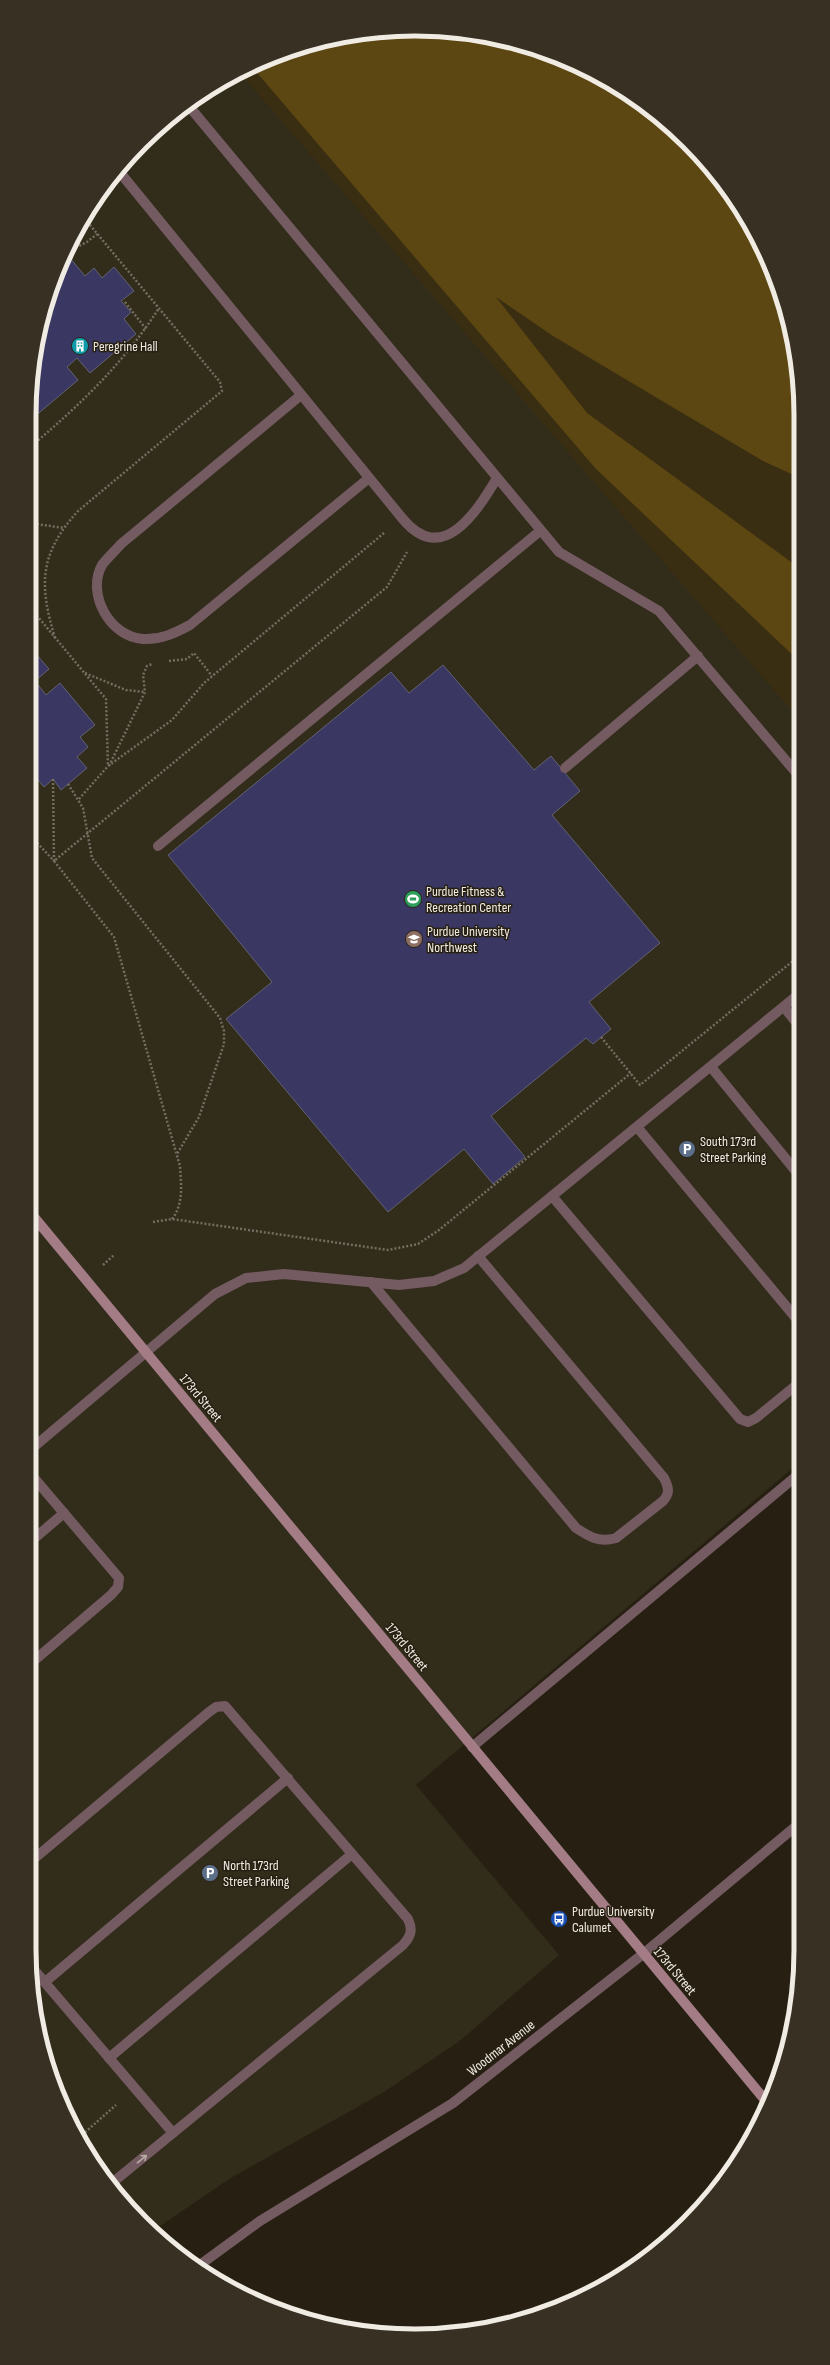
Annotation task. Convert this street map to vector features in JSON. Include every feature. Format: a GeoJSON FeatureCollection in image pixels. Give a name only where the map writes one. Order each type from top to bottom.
{"type":"FeatureCollection","features":[{"type":"Feature","properties":{"kind":"street"},"geometry":{"type":"LineString","coordinates":[[191,109],[540,531],[559,552],[659,611],[794,771]]}},
{"type":"Feature","properties":{"kind":"street"},"geometry":{"type":"LineString","coordinates":[[122,175],[369,478],[402,518],[418,534],[431,537],[444,537],[463,525],[478,510],[497,478]]}},
{"type":"Feature","properties":{"kind":"street"},"geometry":{"type":"LineString","coordinates":[[301,395],[121,544],[102,565],[96,584],[98,601],[109,620],[123,633],[142,639],[165,637],[190,625],[369,478]]}},
{"type":"Feature","properties":{"kind":"street"},"geometry":{"type":"LineString","coordinates":[[158,846],[540,531]]}},
{"type":"Feature","properties":{"kind":"street"},"geometry":{"type":"LineString","coordinates":[[565,768],[698,656]]}},
{"type":"Feature","properties":{"kind":"street"},"geometry":{"type":"LineString","coordinates":[[36,1445],[215,1294],[246,1278],[284,1274],[399,1285],[434,1281],[464,1268],[794,998]]}},
{"type":"Feature","properties":{"kind":"street"},"geometry":{"type":"LineString","coordinates":[[784,1007],[794,1020]]}},
{"type":"Feature","properties":{"kind":"street"},"geometry":{"type":"LineString","coordinates":[[711,1067],[794,1169]]}},
{"type":"Feature","properties":{"kind":"street"},"geometry":{"type":"LineString","coordinates":[[636,1127],[794,1316]]}},
{"type":"Feature","properties":{"kind":"street"},"geometry":{"type":"LineString","coordinates":[[552,1196],[740,1419],[748,1422],[756,1418],[794,1387]]}},
{"type":"Feature","properties":{"kind":"street","name":"173rd Street"},"geometry":{"type":"LineString","coordinates":[[36,1219],[764,2098]]}},
{"type":"Feature","properties":{"kind":"street"},"geometry":{"type":"LineString","coordinates":[[371,1282],[576,1528],[595,1540],[607,1541],[616,1538],[663,1501],[668,1495],[666,1483],[478,1256]]}},
{"type":"Feature","properties":{"kind":"street"},"geometry":{"type":"LineString","coordinates":[[472,1747],[794,1478]]}},
{"type":"Feature","properties":{"kind":"street"},"geometry":{"type":"LineString","coordinates":[[36,1480],[118,1578],[118,1587],[36,1659]]}},
{"type":"Feature","properties":{"kind":"street"},"geometry":{"type":"LineString","coordinates":[[36,1537],[64,1513]]}},
{"type":"Feature","properties":{"kind":"street"},"geometry":{"type":"LineString","coordinates":[[36,1857],[216,1706],[225,1706],[408,1919],[412,1928],[410,1937],[397,1950],[114,2181]]}},
{"type":"Feature","properties":{"kind":"street"},"geometry":{"type":"LineString","coordinates":[[45,1982],[288,1778]]}},
{"type":"Feature","properties":{"kind":"street","name":"Woodmar Avenue"},"geometry":{"type":"LineString","coordinates":[[202,2263],[260,2221],[453,2103],[643,1954],[794,1828]]}},
{"type":"Feature","properties":{"kind":"street"},"geometry":{"type":"LineString","coordinates":[[109,2058],[352,1854]]}},
{"type":"Feature","properties":{"kind":"street"},"geometry":{"type":"LineString","coordinates":[[37,1973],[173,2133]]}},
{"type":"Feature","properties":{"kind":"path"},"geometry":{"type":"LineString","coordinates":[[55,638],[46,608],[44,591],[50,554],[64,528],[78,511],[222,391],[220,382],[88,223]]}},
{"type":"Feature","properties":{"kind":"path"},"geometry":{"type":"LineString","coordinates":[[74,248],[87,242],[97,234]]}},
{"type":"Feature","properties":{"kind":"path"},"geometry":{"type":"LineString","coordinates":[[125,302],[146,329]]}},
{"type":"Feature","properties":{"kind":"path"},"geometry":{"type":"LineString","coordinates":[[36,442],[72,412],[96,388],[146,329],[159,308]]}},
{"type":"Feature","properties":{"kind":"path"},"geometry":{"type":"LineString","coordinates":[[79,799],[108,766],[172,720],[212,676],[402,518]]}},
{"type":"Feature","properties":{"kind":"path"},"geometry":{"type":"LineString","coordinates":[[36,524],[64,528]]}},
{"type":"Feature","properties":{"kind":"path"},"geometry":{"type":"LineString","coordinates":[[54,862],[387,587],[418,534]]}},
{"type":"Feature","properties":{"kind":"path"},"geometry":{"type":"LineString","coordinates":[[36,615],[106,699],[108,766]]}},
{"type":"Feature","properties":{"kind":"path"},"geometry":{"type":"LineString","coordinates":[[167,662],[187,659],[194,653],[212,676]]}},
{"type":"Feature","properties":{"kind":"path"},"geometry":{"type":"LineString","coordinates":[[108,766],[145,692],[143,675],[147,666],[160,663]]}},
{"type":"Feature","properties":{"kind":"path"},"geometry":{"type":"LineString","coordinates":[[84,673],[126,690],[145,692]]}},
{"type":"Feature","properties":{"kind":"path"},"geometry":{"type":"LineString","coordinates":[[53,779],[54,862]]}},
{"type":"Feature","properties":{"kind":"path"},"geometry":{"type":"LineString","coordinates":[[68,784],[79,799],[82,808],[92,858],[220,1018],[224,1031],[224,1044],[199,1117],[177,1154]]}},
{"type":"Feature","properties":{"kind":"path"},"geometry":{"type":"LineString","coordinates":[[36,842],[114,937],[180,1166],[181,1192],[179,1211],[172,1219]]}},
{"type":"Feature","properties":{"kind":"path"},"geometry":{"type":"LineString","coordinates":[[601,1037],[640,1085],[794,960]]}},
{"type":"Feature","properties":{"kind":"path"},"geometry":{"type":"LineString","coordinates":[[153,1222],[172,1219],[388,1250],[418,1244],[439,1230],[631,1073]]}},
{"type":"Feature","properties":{"kind":"path"},"geometry":{"type":"LineString","coordinates":[[97,1271],[114,1254]]}},
{"type":"Feature","properties":{"kind":"path"},"geometry":{"type":"LineString","coordinates":[[84,2134],[117,2106],[112,2100]]}},
{"type":"Feature","properties":{"kind":"shaded area","name":"Purdue University Northwest"},"geometry":{"type":"Polygon","coordinates":[[[415,36],[464,39],[489,43],[537,56],[583,75],[626,100],[665,130],[700,165],[716,184],[743,226],[755,247],[774,293],[787,341],[791,366],[794,415],[794,1467],[416,1785],[559,1955],[461,2040],[384,2092],[229,2179],[158,2228],[147,2218],[114,2181],[87,2140],[75,2118],[56,2072],[43,2024],[39,1999],[36,1950],[36,415],[39,366],[43,341],[56,293],[75,247],[87,225],[114,184],[130,165],[165,130],[184,114],[204,100],[247,75],[293,56],[317,49],[341,43],[390,37],[415,36]]]}},
{"type":"Feature","properties":{"kind":"shaded area"},"geometry":{"type":"Polygon","coordinates":[[[415,36],[464,39],[489,43],[537,56],[583,75],[604,87],[646,114],[683,147],[700,165],[730,204],[755,247],[774,293],[787,341],[791,366],[794,415],[794,713],[243,77],[293,56],[341,43],[366,39],[415,36]]]}},
{"type":"Feature","properties":{"kind":"shaded area"},"geometry":{"type":"Polygon","coordinates":[[[415,36],[464,39],[489,43],[537,56],[583,75],[604,87],[646,114],[683,147],[700,165],[716,184],[743,226],[755,247],[774,293],[787,341],[791,366],[794,415],[794,475],[763,461],[553,336],[496,297],[587,413],[794,564],[794,656],[596,469],[256,71],[293,56],[341,43],[366,39],[415,36]]]}},
{"type":"Feature","properties":{"kind":"building","name":"Peregrine Hall"},"geometry":{"type":"Polygon","coordinates":[[[70,258],[85,276],[94,268],[102,278],[114,267],[134,291],[121,301],[131,312],[124,319],[136,334],[90,373],[77,358],[67,367],[78,380],[36,415],[39,366],[43,341],[56,293],[70,258]]]}},
{"type":"Feature","properties":{"kind":"building"},"geometry":{"type":"Polygon","coordinates":[[[36,654],[49,669],[36,680],[36,654]]]}},
{"type":"Feature","properties":{"kind":"building","name":"Purdue Fitness & Recreation Center"},"geometry":{"type":"Polygon","coordinates":[[[443,665],[534,770],[551,756],[580,791],[552,815],[660,943],[589,1002],[611,1029],[593,1044],[586,1038],[491,1116],[525,1157],[493,1184],[464,1149],[388,1212],[226,1019],[272,982],[168,855],[391,672],[409,693],[443,665]]]}},
{"type":"Feature","properties":{"kind":"building"},"geometry":{"type":"Polygon","coordinates":[[[36,682],[46,695],[60,683],[95,725],[80,737],[88,747],[77,757],[87,768],[61,790],[53,779],[44,787],[36,777],[36,682]]]}},
{"type":"Feature","properties":{"kind":"place","name":"Peregrine Hall"},"geometry":{"type":"Point","coordinates":[80,346]}},
{"type":"Feature","properties":{"kind":"place","name":"Purdue Fitness & Recreation Center"},"geometry":{"type":"Point","coordinates":[413,899]}},
{"type":"Feature","properties":{"kind":"place","name":"Purdue University Northwest"},"geometry":{"type":"Point","coordinates":[414,939]}},
{"type":"Feature","properties":{"kind":"place","name":"South 173rd Street Parking"},"geometry":{"type":"Point","coordinates":[687,1149]}},
{"type":"Feature","properties":{"kind":"place","name":"North 173rd Street Parking"},"geometry":{"type":"Point","coordinates":[210,1873]}},
{"type":"Feature","properties":{"kind":"place","name":"Purdue University Calumet"},"geometry":{"type":"Point","coordinates":[559,1919]}}]}
